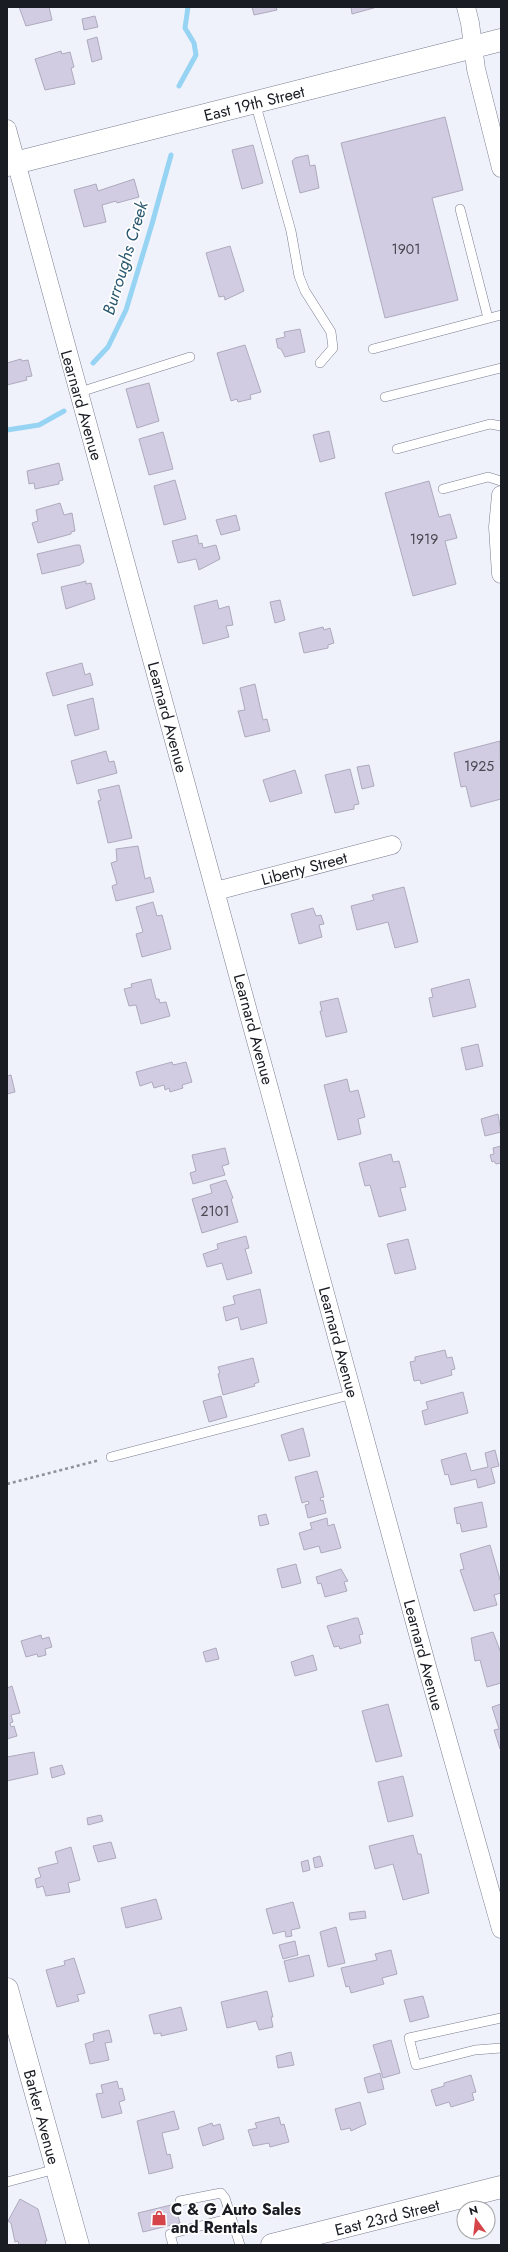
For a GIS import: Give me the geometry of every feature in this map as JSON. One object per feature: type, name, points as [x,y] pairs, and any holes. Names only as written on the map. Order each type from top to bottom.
[{"type":"main road","name":"East 19th Street","points":[[12,164],[501,40]]},
{"type":"main road","name":"Barker Avenue","points":[[7,1989],[78,2245]]},
{"type":"main road","name":"East 23rd Street","points":[[272,2245],[501,2187]]},
{"type":"street","points":[[466,7],[476,69],[501,168]]},
{"type":"street","name":"Learnard Avenue","points":[[7,129],[12,164],[80,392],[353,1394],[500,1919]]},
{"type":"street","points":[[500,566],[498,527],[501,495]]},
{"type":"street","name":"Liberty Street","points":[[216,892],[392,845]]},
{"type":"lane","points":[[255,102],[291,231],[299,276],[305,291],[331,332],[333,348],[320,363]]},
{"type":"lane","points":[[460,209],[488,318]]},
{"type":"lane","points":[[373,349],[501,315]]},
{"type":"lane","points":[[80,392],[190,358]]},
{"type":"lane","points":[[385,397],[501,368]]},
{"type":"lane","points":[[397,449],[490,424],[501,426]]},
{"type":"lane","points":[[443,489],[488,477],[501,481]]},
{"type":"lane","points":[[111,1457],[353,1394]]},
{"type":"lane","points":[[501,2018],[409,2038],[416,2065],[475,2050],[501,2048]]},
{"type":"lane","points":[[7,2182],[56,2169]]},
{"type":"lane","points":[[180,2201],[221,2193],[225,2198],[240,2245]]},
{"type":"lane","points":[[173,2245],[170,2234],[232,2218]]},
{"type":"path","points":[[7,1484],[111,1457]]},
{"type":"building","points":[[19,7],[49,7],[52,20],[26,26]]},
{"type":"building","points":[[252,7],[276,7],[277,10],[254,15]]},
{"type":"building","points":[[351,7],[377,7],[352,14]]},
{"type":"building","points":[[95,16],[98,27],[84,30],[82,19]]},
{"type":"building","points":[[97,37],[102,59],[92,62],[87,40]]},
{"type":"building","points":[[61,51],[62,54],[70,52],[74,67],[71,68],[75,84],[45,90],[35,59]]},
{"type":"building","points":[[445,117],[463,190],[432,198],[458,300],[385,318],[341,143]]},
{"type":"building","points":[[253,145],[263,183],[242,189],[232,150]]},
{"type":"building","points":[[308,155],[310,166],[315,165],[319,188],[300,193],[292,161],[295,158]]},
{"type":"building","points":[[134,179],[139,197],[117,203],[116,201],[102,205],[106,222],[84,227],[74,190],[96,184],[98,191]]},
{"type":"building","points":[[230,246],[244,291],[225,300],[224,296],[219,297],[206,253]]},
{"type":"building","points":[[300,329],[305,352],[285,357],[281,349],[278,348],[276,339],[285,337],[284,332]]},
{"type":"building","points":[[245,345],[261,392],[250,395],[251,399],[238,402],[237,399],[231,401],[217,353]]},
{"type":"building","points":[[21,359],[22,361],[28,360],[32,376],[26,377],[27,380],[7,385],[7,363]]},
{"type":"building","points":[[149,383],[159,421],[137,428],[126,389]]},
{"type":"building","points":[[329,431],[335,458],[320,462],[313,435]]},
{"type":"building","points":[[163,432],[173,469],[149,475],[139,439]]},
{"type":"building","points":[[59,463],[63,480],[59,481],[59,484],[35,489],[34,483],[29,484],[27,471]]},
{"type":"building","points":[[175,480],[186,519],[164,525],[154,486]]},
{"type":"building","points":[[429,481],[439,517],[450,514],[457,538],[445,541],[456,584],[413,596],[385,493]]},
{"type":"building","points":[[60,503],[64,515],[72,513],[75,531],[71,532],[71,534],[38,543],[32,523],[38,521],[36,510]]},
{"type":"building","points":[[236,515],[240,530],[221,535],[216,520]]},
{"type":"building","points":[[197,535],[199,544],[202,543],[203,548],[216,545],[220,559],[199,570],[196,559],[178,563],[172,541]]},
{"type":"building","points":[[80,545],[84,562],[80,565],[42,574],[37,554]]},
{"type":"building","points":[[86,581],[86,584],[91,583],[95,599],[66,609],[61,587]]},
{"type":"building","points":[[217,600],[219,609],[229,606],[233,625],[226,626],[229,637],[203,644],[194,606]]},
{"type":"building","points":[[280,600],[285,620],[275,623],[270,602]]},
{"type":"building","points":[[323,627],[324,630],[330,628],[334,643],[328,645],[328,648],[304,653],[299,633]]},
{"type":"building","points":[[82,663],[85,675],[90,673],[93,685],[53,696],[46,673]]},
{"type":"building","points":[[255,684],[263,720],[267,719],[270,731],[245,737],[238,711],[245,710],[240,688]]},
{"type":"building","points":[[93,698],[99,729],[75,736],[67,705]]},
{"type":"building","points":[[500,741],[501,799],[471,807],[466,786],[461,787],[454,753]]},
{"type":"building","points":[[106,751],[109,762],[114,761],[117,773],[77,784],[71,761]]},
{"type":"building","points":[[369,765],[374,786],[362,789],[357,767]]},
{"type":"building","points":[[350,769],[359,804],[354,805],[354,809],[335,813],[325,775]]},
{"type":"building","points":[[295,770],[302,793],[270,802],[263,780]]},
{"type":"building","points":[[119,785],[132,838],[108,843],[98,801],[101,800],[98,790]]},
{"type":"building","points":[[138,846],[145,879],[150,877],[154,892],[116,901],[112,886],[117,884],[111,863],[117,861],[116,849]]},
{"type":"building","points":[[404,887],[418,942],[395,948],[388,922],[357,930],[351,906],[374,900],[372,895]]},
{"type":"building","points":[[153,902],[157,916],[162,915],[171,949],[142,957],[136,934],[143,932],[136,907]]},
{"type":"building","points":[[313,908],[316,916],[321,915],[324,924],[319,925],[322,937],[299,944],[291,914]]},
{"type":"building","points":[[151,979],[156,999],[159,999],[160,1003],[166,1002],[170,1016],[141,1024],[136,1005],[129,1006],[124,989],[132,987],[131,984]]},
{"type":"building","points":[[469,979],[476,1007],[433,1017],[429,998],[433,997],[431,989]]},
{"type":"building","points":[[338,998],[347,1032],[326,1037],[320,1011],[322,1011],[320,1002]]},
{"type":"building","points":[[478,1044],[483,1066],[466,1070],[461,1048]]},
{"type":"building","points":[[172,1062],[173,1065],[186,1062],[192,1082],[182,1085],[183,1088],[170,1092],[169,1088],[165,1090],[164,1085],[154,1088],[152,1082],[140,1086],[136,1072]]},
{"type":"building","points":[[11,1075],[15,1092],[7,1094],[7,1076]]},
{"type":"building","points":[[347,1079],[350,1092],[358,1090],[365,1117],[358,1119],[361,1134],[338,1140],[324,1085]]},
{"type":"building","points":[[498,1114],[501,1132],[485,1136],[481,1119]]},
{"type":"building","points":[[501,1146],[501,1163],[496,1164],[494,1161],[492,1162],[490,1155],[494,1154],[493,1148]]},
{"type":"building","points":[[225,1148],[229,1164],[222,1166],[225,1175],[193,1184],[190,1173],[196,1171],[192,1155]]},
{"type":"building","points":[[391,1154],[393,1162],[399,1161],[406,1187],[400,1188],[406,1210],[379,1217],[370,1185],[365,1186],[359,1163]]},
{"type":"building","points":[[226,1180],[233,1198],[231,1199],[238,1222],[202,1233],[192,1199],[212,1193],[210,1185]]},
{"type":"building","points":[[246,1236],[249,1248],[245,1249],[252,1273],[227,1280],[222,1263],[207,1267],[203,1254],[218,1249],[217,1244]]},
{"type":"building","points":[[408,1239],[416,1269],[395,1274],[387,1244]]},
{"type":"building","points":[[260,1289],[267,1323],[241,1330],[238,1317],[226,1321],[223,1307],[235,1304],[233,1296]]},
{"type":"building","points":[[445,1350],[447,1358],[452,1357],[455,1369],[451,1370],[452,1375],[421,1384],[420,1380],[414,1381],[410,1362],[415,1361],[415,1357]]},
{"type":"building","points":[[253,1358],[259,1382],[254,1384],[255,1386],[223,1395],[218,1374],[220,1373],[218,1367]]},
{"type":"building","points":[[463,1392],[468,1413],[425,1425],[422,1411],[428,1409],[426,1402]]},
{"type":"building","points":[[221,1396],[227,1417],[209,1422],[203,1401]]},
{"type":"building","points":[[303,1428],[310,1456],[289,1461],[281,1435]]},
{"type":"building","points":[[495,1450],[499,1466],[491,1468],[495,1483],[478,1488],[476,1479],[451,1485],[448,1474],[445,1475],[441,1460],[466,1453],[471,1471],[488,1467],[485,1453]]},
{"type":"building","points":[[317,1471],[324,1497],[320,1498],[321,1501],[323,1500],[326,1513],[308,1518],[305,1505],[309,1504],[308,1501],[302,1503],[295,1477]]},
{"type":"building","points":[[482,1502],[487,1527],[462,1532],[460,1523],[457,1524],[454,1508]]},
{"type":"building","points":[[266,1514],[269,1524],[260,1526],[258,1516]]},
{"type":"building","points":[[327,1518],[328,1526],[334,1524],[341,1548],[321,1553],[319,1546],[304,1550],[299,1533],[312,1529],[310,1523]]},
{"type":"building","points":[[490,1545],[501,1583],[501,1593],[494,1595],[497,1605],[474,1611],[460,1570],[464,1569],[460,1554]]},
{"type":"building","points":[[296,1564],[301,1583],[282,1588],[277,1569]]},
{"type":"building","points":[[341,1569],[348,1581],[344,1582],[347,1591],[325,1597],[321,1583],[318,1584],[316,1577]]},
{"type":"building","points":[[358,1618],[363,1634],[359,1635],[361,1643],[340,1649],[339,1646],[334,1647],[327,1626]]},
{"type":"building","points":[[493,1632],[501,1653],[501,1683],[487,1687],[480,1660],[475,1661],[471,1638]]},
{"type":"building","points":[[41,1635],[42,1639],[49,1637],[52,1647],[45,1649],[46,1655],[38,1657],[37,1654],[26,1657],[21,1641]]},
{"type":"building","points":[[216,1648],[219,1659],[206,1662],[203,1652]]},
{"type":"building","points":[[313,1655],[317,1670],[295,1676],[291,1662]]},
{"type":"building","points":[[12,1686],[20,1713],[11,1715],[13,1722],[10,1723],[11,1727],[14,1726],[17,1736],[7,1739],[7,1688]]},
{"type":"building","points":[[388,1704],[402,1756],[376,1762],[362,1711]]},
{"type":"building","points":[[501,1704],[500,1749],[494,1730],[499,1729],[492,1707]]},
{"type":"building","points":[[34,1752],[38,1774],[7,1781],[7,1757]]},
{"type":"building","points":[[62,1765],[65,1774],[52,1778],[50,1768]]},
{"type":"building","points":[[403,1776],[413,1816],[388,1822],[378,1782]]},
{"type":"building","points":[[101,1815],[103,1821],[88,1825],[87,1818]]},
{"type":"building","points":[[413,1835],[418,1854],[421,1854],[429,1893],[403,1900],[393,1864],[375,1869],[369,1846]]},
{"type":"building","points":[[111,1842],[116,1858],[98,1862],[93,1846]]},
{"type":"building","points":[[71,1847],[80,1880],[68,1883],[70,1892],[46,1896],[43,1886],[37,1888],[35,1879],[41,1877],[38,1868],[58,1863],[55,1852]]},
{"type":"building","points":[[320,1856],[323,1866],[315,1868],[313,1858]]},
{"type":"building","points":[[308,1860],[310,1870],[303,1872],[301,1862]]},
{"type":"building","points":[[156,1899],[162,1919],[126,1928],[121,1908]]},
{"type":"building","points":[[293,1902],[300,1928],[291,1930],[292,1936],[286,1937],[285,1931],[273,1934],[266,1909]]},
{"type":"building","points":[[365,1911],[366,1918],[350,1920],[349,1913]]},
{"type":"building","points":[[336,1927],[345,1963],[328,1967],[320,1932]]},
{"type":"building","points":[[295,1941],[298,1955],[283,1959],[279,1945]]},
{"type":"building","points":[[391,1950],[397,1974],[382,1978],[384,1984],[351,1993],[349,1986],[346,1987],[341,1968],[377,1960],[375,1954]]},
{"type":"building","points":[[309,1955],[314,1976],[289,1982],[284,1961]]},
{"type":"building","points":[[74,1958],[85,1993],[77,1995],[79,2001],[57,2007],[46,1970],[65,1965],[64,1961]]},
{"type":"building","points":[[267,1991],[273,2017],[271,2017],[273,2027],[259,2030],[256,2021],[227,2028],[221,2002]]},
{"type":"building","points":[[423,1996],[429,2017],[410,2022],[404,2000]]},
{"type":"building","points":[[181,2007],[187,2030],[161,2036],[161,2033],[154,2034],[149,2015]]},
{"type":"building","points":[[109,2030],[112,2042],[105,2043],[109,2060],[90,2064],[85,2044],[94,2041],[93,2034]]},
{"type":"building","points":[[391,2040],[400,2073],[383,2078],[373,2045]]},
{"type":"building","points":[[291,2052],[294,2065],[278,2068],[276,2056]]},
{"type":"building","points":[[380,2073],[384,2089],[368,2093],[364,2078]]},
{"type":"building","points":[[471,2075],[476,2092],[472,2093],[474,2100],[451,2107],[449,2102],[436,2106],[431,2090],[444,2086],[444,2083]]},
{"type":"building","points":[[117,2081],[119,2089],[122,2088],[125,2100],[119,2102],[122,2113],[102,2118],[96,2094],[103,2093],[101,2085]]},
{"type":"building","points":[[360,2102],[366,2124],[351,2131],[350,2128],[341,2130],[335,2109]]},
{"type":"building","points":[[174,2111],[179,2129],[162,2133],[167,2155],[170,2154],[173,2168],[149,2174],[137,2121]]},
{"type":"building","points":[[279,2117],[281,2125],[284,2124],[289,2142],[270,2147],[269,2143],[253,2146],[248,2130],[257,2128],[255,2123]]},
{"type":"building","points":[[212,2123],[213,2126],[220,2124],[224,2139],[203,2146],[198,2128]]},
{"type":"building","points":[[20,2199],[38,2209],[47,2241],[45,2241],[46,2245],[19,2245],[18,2241],[15,2242],[11,2223],[8,2221]]},
{"type":"building","name":"C & G Auto Sales and Rentals","points":[[175,2204],[180,2223],[143,2232],[138,2213]]},
{"type":"waterway","name":"Burroughs Creek","points":[[179,86],[196,55],[194,43],[185,28],[188,7]]},
{"type":"waterway","name":"Burroughs Creek","points":[[93,363],[108,347],[126,310],[171,155]]},
{"type":"waterway","name":"Burroughs Creek","points":[[7,430],[39,425],[64,411]]},
{"type":"place","name":"C & G Auto Sales and Rentals","points":[[159,2218]]}]
